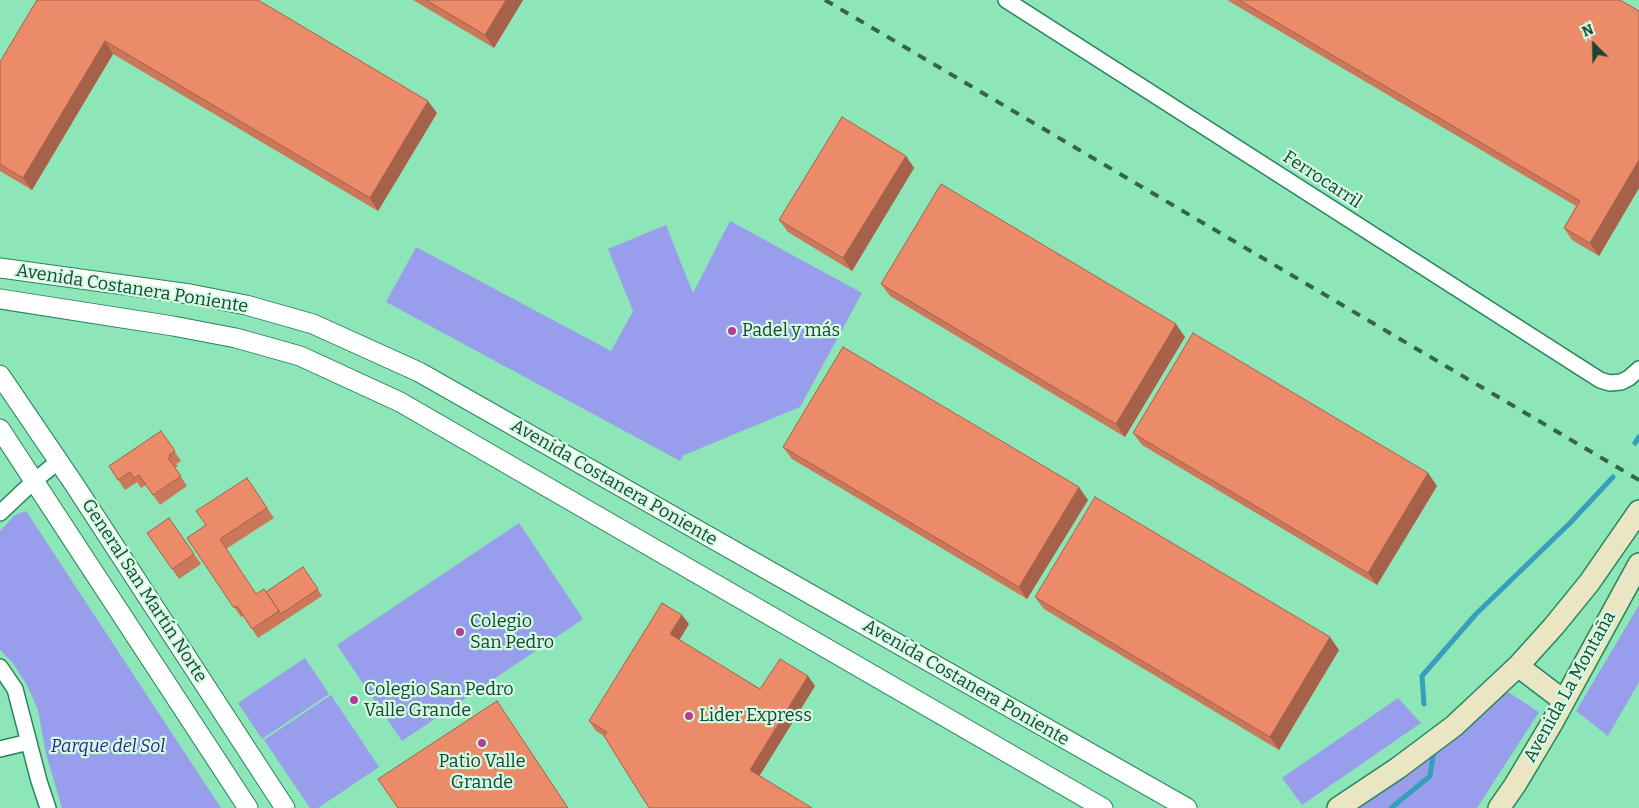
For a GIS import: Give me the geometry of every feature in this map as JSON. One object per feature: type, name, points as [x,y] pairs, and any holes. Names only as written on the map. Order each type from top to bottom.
[{"type":"main road","name":"Avenida La Montaña","points":[[1338,808],[1398,768],[1454,726],[1518,666],[1589,583],[1639,511]]},
{"type":"main road","name":"Avenida La Montaña","points":[[1499,808],[1539,745],[1639,564]]},
{"type":"main road","points":[[1518,666],[1564,701]]},
{"type":"street","name":"Ferrocarril","points":[[1006,0],[1600,380],[1610,383],[1621,382],[1639,369]]},
{"type":"street","name":"Avenida Costanera Poniente","points":[[0,268],[186,293],[246,305],[313,324],[419,372],[1187,808]]},
{"type":"street","points":[[29,304],[17,293],[15,286],[18,279],[32,272]]},
{"type":"street","name":"Avenida Costanera Poniente","points":[[0,299],[173,326],[236,338],[300,356],[400,402],[1103,808]]},
{"type":"street","name":"General San Martín Norte","points":[[0,375],[285,808]]},
{"type":"street","name":"General San Martín Norte","points":[[0,429],[248,808]]},
{"type":"street","points":[[0,513],[34,481],[59,462]]},
{"type":"street","points":[[0,667],[16,689],[38,781],[48,808]]},
{"type":"street","points":[[0,749],[30,742]]},
{"type":"green space","name":"Padel y más","points":[[730,221],[862,293],[800,407],[684,455],[680,461],[386,302],[416,247],[611,351],[633,311],[608,249],[666,225],[693,293]]},
{"type":"green space","name":"Parque del Sol","points":[[26,511],[221,808],[62,808],[46,754],[38,710],[27,685],[12,662],[0,650],[0,531],[15,515]]},
{"type":"green space","name":"Colegio San Pedro","points":[[519,523],[583,619],[402,741],[337,645]]},
{"type":"green space","points":[[1639,605],[1639,682],[1608,736],[1576,711]]},
{"type":"green space","points":[[305,658],[329,694],[262,739],[238,703]]},
{"type":"green space","points":[[1502,688],[1539,712],[1477,808],[1344,808]]},
{"type":"green space","points":[[331,695],[379,767],[318,808],[310,808],[264,740]]},
{"type":"green space","points":[[1398,698],[1421,723],[1302,805],[1282,778]]},
{"type":"building","points":[[37,0],[258,0],[428,101],[370,198],[105,41],[23,178],[0,164],[0,62]]},
{"type":"building","points":[[426,0],[506,0],[485,35]]},
{"type":"building","points":[[1239,0],[1620,0],[1639,11],[1639,160],[1590,243],[1564,228],[1580,201]]},
{"type":"building","points":[[842,117],[906,156],[843,258],[779,220]]},
{"type":"building","points":[[941,184],[1176,324],[1116,424],[881,284]]},
{"type":"building","points":[[1193,333],[1428,473],[1368,573],[1133,433]]},
{"type":"building","points":[[843,347],[1079,487],[1019,587],[783,447]]},
{"type":"building","points":[[161,431],[175,451],[168,458],[181,476],[153,495],[139,475],[134,478],[130,472],[118,480],[109,466]]},
{"type":"building","points":[[247,478],[267,508],[220,539],[256,594],[264,589],[279,611],[252,629],[237,606],[234,608],[187,538],[206,525],[196,511]]},
{"type":"building","points":[[1095,497],[1330,637],[1270,737],[1035,597]]},
{"type":"building","points":[[169,518],[194,554],[172,569],[147,533]]},
{"type":"building","points":[[303,567],[318,589],[281,614],[266,592]]},
{"type":"building","points":[[662,603],[682,615],[670,634],[760,689],[780,659],[808,676],[750,770],[812,808],[649,808],[604,736],[607,732],[589,721]]},
{"type":"building","name":"Patio Valle Grande","points":[[497,701],[568,808],[398,808],[378,779]]},
{"type":"waterway","points":[[1635,443],[1639,437]]},
{"type":"waterway","points":[[1424,704],[1422,676],[1476,614],[1570,523],[1613,477]]},
{"type":"waterway","points":[[1391,808],[1430,776],[1434,750]]},
{"type":"railway","points":[[825,0],[1639,480]]},
{"type":"place","name":"Padel y más","points":[[732,331]]},
{"type":"place","name":"Colegio San Pedro","points":[[460,632]]},
{"type":"place","name":"Colegio San Pedro Valle Grande","points":[[354,700]]},
{"type":"place","name":"Lider Express","points":[[689,716]]},
{"type":"place","name":"Patio Valle Grande","points":[[482,743]]}]
